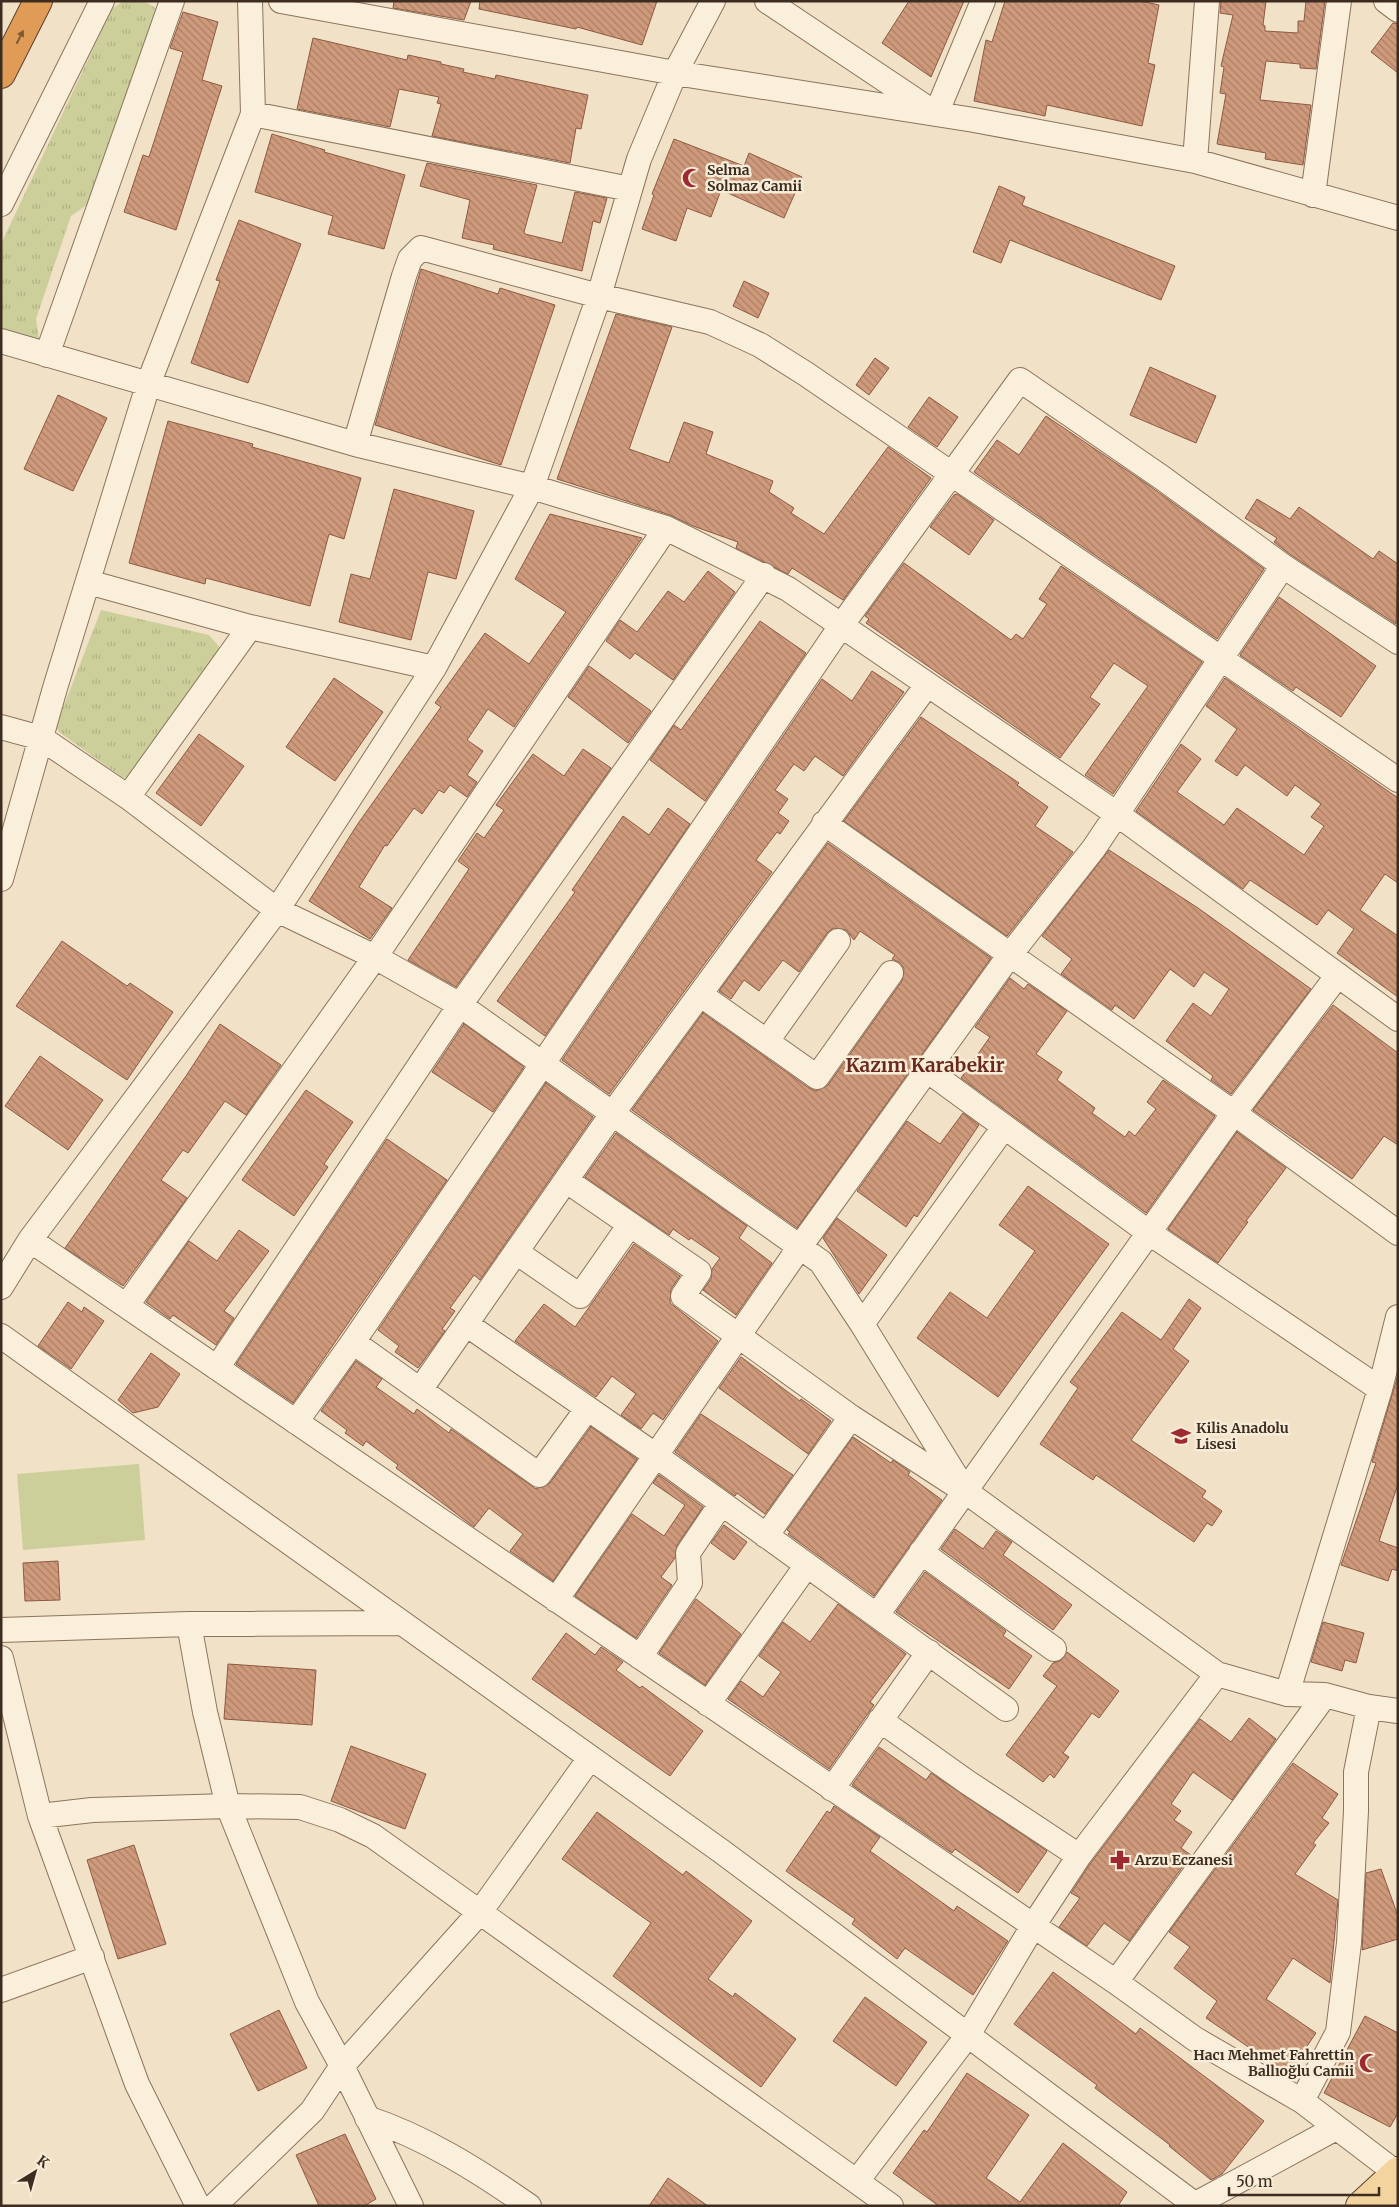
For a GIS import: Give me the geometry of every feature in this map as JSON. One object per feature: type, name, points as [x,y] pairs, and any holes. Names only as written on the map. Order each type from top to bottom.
[{"type":"highway","points":[[1,74],[38,1]]},
{"type":"main road","points":[[1360,2206],[1397,2172]]},
{"type":"main road","points":[[1395,2206],[1398,2203]]},
{"type":"street","points":[[1,204],[102,1]]},
{"type":"street","points":[[47,355],[172,1]]},
{"type":"street","points":[[1,879],[41,738],[149,382],[253,114],[250,1]]},
{"type":"street","points":[[281,1],[675,73],[936,114],[1195,161],[1398,218]]},
{"type":"street","points":[[1,1287],[30,1240],[277,910],[434,668],[532,487],[598,296],[639,159],[675,73],[713,1]]},
{"type":"street","points":[[766,1],[936,114]]},
{"type":"street","points":[[936,114],[983,1]]},
{"type":"street","points":[[1195,161],[1207,1]]},
{"type":"street","points":[[1312,195],[1339,1]]},
{"type":"street","points":[[1386,1],[1398,10]]},
{"type":"street","points":[[253,114],[630,189]]},
{"type":"street","points":[[355,444],[404,276],[410,259],[421,248],[598,296],[710,322],[760,345],[953,473],[1398,780]]},
{"type":"street","points":[[1,340],[355,444],[532,487],[666,528],[764,575],[788,589],[1117,814],[1398,1019]]},
{"type":"street","points":[[296,1422],[353,1342],[841,626],[1020,380],[1161,477],[1283,566],[1398,642]]},
{"type":"street","points":[[126,1305],[375,958],[666,528]]},
{"type":"street","points":[[556,1600],[654,1455],[799,1248],[1009,956],[1094,848],[1283,566]]},
{"type":"street","points":[[216,1368],[460,1005],[764,575]]},
{"type":"street","points":[[88,582],[250,627],[434,668]]},
{"type":"street","points":[[128,797],[250,627]]},
{"type":"street","points":[[420,1390],[612,1114],[927,685]]},
{"type":"street","points":[[1,727],[41,738],[128,797],[277,910],[375,958],[460,1005],[821,1262],[862,1324],[965,1491]]},
{"type":"street","points":[[824,823],[1009,956],[1234,1113],[1398,1233]]},
{"type":"street","points":[[767,1041],[838,941]]},
{"type":"street","points":[[701,995],[817,1077],[891,973]]},
{"type":"street","points":[[877,1615],[1148,1232],[1234,1113],[1338,975]]},
{"type":"street","points":[[927,1070],[1148,1232],[1380,1389]]},
{"type":"street","points":[[862,1324],[1004,1127]]},
{"type":"street","points":[[567,1181],[698,1272],[683,1296],[851,1417],[965,1491],[1217,1674],[1287,1694],[1325,1695],[1369,1707],[1398,1711]]},
{"type":"street","points":[[516,1252],[580,1296],[630,1226]]},
{"type":"street","points":[[30,1240],[1116,1982],[1195,2038],[1302,2101],[1397,2172]]},
{"type":"street","points":[[1287,1694],[1380,1389],[1398,1317]]},
{"type":"street","points":[[466,1324],[654,1455],[1006,1709]]},
{"type":"street","points":[[1,1336],[721,1851],[1195,2205],[1336,2128]]},
{"type":"street","points":[[353,1342],[539,1475],[587,1408]]},
{"type":"street","points":[[766,1536],[851,1417]]},
{"type":"street","points":[[640,1657],[690,1583],[688,1553],[721,1504]]},
{"type":"street","points":[[921,1552],[1054,1649]]},
{"type":"street","points":[[708,1704],[807,1565]]},
{"type":"street","points":[[1,1630],[189,1624],[400,1622]]},
{"type":"street","points":[[189,1624],[205,1712],[228,1806],[307,2002],[342,2066],[411,2206]]},
{"type":"street","points":[[832,1788],[928,1652]]},
{"type":"street","points":[[1,1658],[40,1816],[137,2084],[198,2206]]},
{"type":"street","points":[[857,2181],[968,2035],[1033,1926],[1079,1856],[1217,1674]]},
{"type":"street","points":[[1116,1982],[1325,1695]]},
{"type":"street","points":[[1302,2101],[1338,2032],[1349,1942],[1356,1812],[1356,1772],[1369,1707]]},
{"type":"street","points":[[880,1720],[967,1782],[1079,1856]]},
{"type":"street","points":[[214,2206],[312,2111],[342,2066],[480,1912],[590,1758]]},
{"type":"street","points":[[40,1816],[92,1810],[228,1806],[300,1807],[340,1820],[374,1836],[891,2206]]},
{"type":"street","points":[[1,1990],[92,1957]]},
{"type":"street","points":[[367,2118],[397,2128],[485,2175],[529,2206]]},
{"type":"green space","points":[[123,1],[144,1],[157,9],[91,202],[71,216],[36,319],[39,339],[1,330],[1,244],[112,9]]},
{"type":"green space","points":[[101,610],[209,635],[221,649],[128,778],[122,777],[59,732],[56,726]]},
{"type":"green space","points":[[139,1464],[145,1540],[23,1550],[17,1474]]},
{"type":"building","points":[[394,1],[471,1],[464,20],[393,8]]},
{"type":"building","points":[[480,1],[657,1],[642,45],[577,27],[576,29],[479,9]]},
{"type":"building","points":[[909,1],[964,1],[931,77],[882,43]]},
{"type":"building","points":[[1005,1],[1141,1],[1159,5],[1148,63],[1155,65],[1142,126],[1047,105],[1045,116],[974,101],[986,40],[992,42]]},
{"type":"building","points":[[1221,1],[1266,1],[1263,25],[1265,26],[1265,31],[1298,33],[1298,21],[1304,21],[1306,1],[1325,1],[1316,69],[1300,68],[1300,64],[1266,61],[1260,100],[1311,105],[1303,165],[1265,159],[1266,153],[1217,144],[1226,94],[1220,93],[1224,67],[1221,66],[1233,15],[1220,13]]},
{"type":"building","points":[[183,12],[218,22],[202,80],[222,86],[176,230],[124,212],[143,155],[149,157],[183,52],[170,48]]},
{"type":"building","points":[[1393,23],[1398,24],[1398,73],[1371,52]]},
{"type":"building","points":[[313,38],[407,60],[408,55],[441,62],[441,64],[464,69],[463,72],[495,79],[496,75],[588,95],[581,129],[576,128],[570,163],[432,136],[441,104],[437,103],[439,97],[399,89],[390,127],[297,109]]},
{"type":"building","points":[[272,134],[325,150],[324,152],[405,175],[384,249],[328,234],[333,216],[255,192]]},
{"type":"building","points":[[674,139],[744,166],[749,153],[802,177],[784,218],[721,190],[711,217],[687,208],[676,241],[642,229],[654,195],[652,194]]},
{"type":"building","points":[[427,163],[537,185],[524,232],[525,234],[562,243],[575,192],[607,198],[600,223],[593,221],[582,271],[493,249],[494,245],[462,238],[470,200],[420,186]]},
{"type":"building","points":[[999,186],[1025,197],[1022,205],[1175,266],[1161,300],[1010,240],[1001,263],[973,252]]},
{"type":"building","points":[[239,220],[301,244],[248,383],[191,363],[220,281],[216,280]]},
{"type":"building","points":[[421,269],[498,294],[500,288],[555,305],[501,465],[375,425]]},
{"type":"building","points":[[744,281],[769,293],[758,318],[733,306]]},
{"type":"building","points":[[616,314],[672,327],[629,449],[669,463],[684,422],[713,432],[706,454],[773,481],[769,492],[794,508],[791,513],[824,534],[888,447],[931,478],[843,600],[792,568],[788,574],[736,548],[738,542],[693,526],[670,515],[557,479]]},
{"type":"building","points":[[875,358],[889,368],[869,395],[856,385]]},
{"type":"building","points":[[1150,367],[1216,396],[1196,443],[1130,415]]},
{"type":"building","points":[[58,395],[107,418],[73,491],[24,469]]},
{"type":"building","points":[[929,397],[958,417],[937,447],[908,427]]},
{"type":"building","points":[[1046,416],[1147,484],[1264,569],[1217,639],[974,472],[997,440],[1019,455]]},
{"type":"building","points":[[168,421],[253,444],[252,447],[361,478],[344,539],[329,534],[310,606],[206,578],[205,584],[129,563]]},
{"type":"building","points":[[394,489],[474,511],[456,579],[428,572],[411,640],[339,622],[351,574],[370,579]]},
{"type":"building","points":[[957,494],[994,520],[969,555],[930,527],[954,495]]},
{"type":"building","points":[[1257,499],[1290,519],[1299,507],[1373,559],[1379,551],[1398,564],[1396,624],[1291,555],[1274,542],[1277,538],[1245,518]]},
{"type":"building","points":[[550,514],[642,538],[514,727],[488,709],[467,740],[483,751],[467,775],[477,782],[467,797],[450,785],[444,793],[439,790],[422,814],[414,808],[387,846],[385,845],[359,887],[392,908],[370,939],[309,901],[357,825],[441,707],[435,703],[485,633],[529,664],[566,612],[515,579]]},
{"type":"building","points":[[904,563],[1011,640],[1016,634],[1023,639],[1047,604],[1039,599],[1061,566],[1202,662],[1113,794],[1085,775],[1148,686],[1114,663],[1090,697],[1100,704],[1060,758],[866,623],[869,619],[865,616]]},
{"type":"building","points":[[708,571],[735,592],[673,680],[635,653],[630,659],[606,641],[620,620],[637,632],[668,591],[684,602]]},
{"type":"building","points":[[1279,597],[1376,666],[1341,717],[1296,687],[1293,691],[1240,655]]},
{"type":"building","points":[[760,621],[806,653],[705,801],[650,760],[674,725],[681,730]]},
{"type":"building","points":[[589,666],[651,711],[628,743],[568,697]]},
{"type":"building","points":[[872,671],[904,692],[843,776],[815,756],[804,771],[794,764],[775,790],[788,799],[778,813],[789,821],[780,834],[777,832],[756,860],[772,872],[609,1094],[562,1060],[822,679],[852,701]]},
{"type":"building","points":[[334,678],[383,712],[335,781],[286,747]]},
{"type":"building","points":[[1225,678],[1398,798],[1398,883],[1385,874],[1360,910],[1398,936],[1398,997],[1337,953],[1354,929],[1328,910],[1317,925],[1250,880],[1243,889],[1136,811],[1181,744],[1201,759],[1177,792],[1224,825],[1237,808],[1304,855],[1324,826],[1311,817],[1321,804],[1295,785],[1287,796],[1245,765],[1237,776],[1215,761],[1237,729],[1206,706]]},
{"type":"building","points":[[921,717],[1019,783],[1017,785],[1048,807],[1035,826],[1073,852],[1007,936],[844,821]]},
{"type":"building","points":[[199,734],[244,766],[201,826],[156,793]]},
{"type":"building","points":[[583,749],[611,768],[456,987],[408,960],[469,869],[458,861],[477,833],[484,838],[504,810],[496,805],[533,754],[564,776]]},
{"type":"building","points":[[668,808],[690,824],[545,1036],[497,1001],[575,892],[572,890],[623,816],[649,835]]},
{"type":"building","points":[[828,843],[991,958],[797,1228],[632,1110],[703,1013],[809,1088],[816,1091],[828,1085],[902,981],[904,968],[899,962],[892,959],[895,955],[860,931],[854,940],[846,930],[833,928],[827,933],[799,972],[783,960],[759,991],[744,980],[731,999],[719,991]]},
{"type":"building","points":[[1109,850],[1198,908],[1311,989],[1231,1094],[1211,1080],[1213,1076],[1166,1041],[1193,1003],[1211,1016],[1229,989],[1204,972],[1194,987],[1170,969],[1134,1019],[1115,1005],[1112,1010],[1061,974],[1072,959],[1042,936]]},
{"type":"building","points":[[62,941],[127,986],[130,983],[173,1012],[127,1080],[16,1006]]},
{"type":"building","points":[[1010,978],[1024,989],[1028,984],[1067,1011],[1036,1054],[1062,1072],[1057,1080],[1095,1108],[1092,1113],[1125,1137],[1129,1131],[1135,1136],[1156,1109],[1147,1102],[1163,1080],[1215,1116],[1146,1213],[961,1078],[990,1037],[975,1027]]},
{"type":"building","points":[[1333,1005],[1398,1053],[1398,1145],[1384,1136],[1352,1179],[1253,1110]]},
{"type":"building","points":[[220,1024],[281,1065],[246,1115],[225,1101],[188,1153],[183,1150],[161,1180],[187,1198],[123,1286],[65,1248],[186,1076]]},
{"type":"building","points":[[464,1024],[524,1067],[493,1112],[432,1072]]},
{"type":"building","points":[[40,1056],[103,1100],[68,1150],[5,1106]]},
{"type":"building","points":[[546,1083],[593,1117],[480,1280],[474,1275],[450,1308],[455,1311],[442,1329],[445,1331],[418,1368],[395,1352],[399,1346],[378,1330]]},
{"type":"building","points":[[306,1090],[353,1122],[324,1164],[328,1167],[294,1216],[242,1180]]},
{"type":"building","points":[[963,1113],[979,1125],[917,1217],[914,1215],[906,1227],[857,1191],[907,1121],[940,1144]]},
{"type":"building","points":[[1237,1132],[1286,1168],[1246,1221],[1248,1222],[1218,1263],[1168,1229]]},
{"type":"building","points":[[616,1133],[747,1226],[739,1238],[772,1263],[736,1315],[703,1290],[711,1279],[712,1269],[720,1258],[691,1238],[689,1240],[673,1229],[669,1235],[585,1177]]},
{"type":"building","points":[[387,1139],[447,1180],[293,1403],[236,1364]]},
{"type":"building","points":[[1028,1186],[1109,1244],[998,1397],[917,1338],[950,1292],[987,1318],[1035,1251],[999,1225]]},
{"type":"building","points":[[837,1218],[887,1255],[859,1294],[823,1238]]},
{"type":"building","points":[[239,1230],[269,1251],[224,1311],[234,1318],[216,1345],[173,1315],[170,1319],[146,1302],[189,1241],[217,1261]]},
{"type":"building","points":[[634,1244],[680,1276],[671,1289],[670,1303],[718,1341],[663,1420],[653,1413],[641,1429],[621,1415],[636,1394],[612,1376],[596,1397],[515,1341],[544,1304],[575,1327]]},
{"type":"building","points":[[1189,1299],[1201,1308],[1173,1349],[1189,1361],[1131,1440],[1206,1491],[1202,1497],[1222,1511],[1212,1526],[1207,1523],[1194,1542],[1096,1475],[1093,1480],[1040,1444],[1078,1388],[1070,1382],[1122,1312],[1161,1340]]},
{"type":"building","points":[[68,1302],[82,1312],[84,1307],[104,1321],[71,1369],[38,1346]]},
{"type":"building","points":[[151,1353],[180,1374],[158,1407],[133,1413],[118,1400]]},
{"type":"building","points":[[741,1357],[800,1401],[801,1399],[831,1421],[808,1454],[719,1388]]},
{"type":"building","points":[[356,1361],[382,1379],[376,1387],[414,1414],[417,1409],[449,1433],[451,1429],[536,1489],[550,1483],[591,1427],[637,1459],[553,1581],[510,1551],[523,1534],[489,1508],[474,1527],[396,1468],[398,1465],[366,1441],[363,1446],[345,1433],[347,1430],[321,1411]]},
{"type":"building","points":[[1398,1375],[1398,1484],[1379,1541],[1398,1548],[1398,1571],[1392,1569],[1388,1581],[1341,1565],[1376,1463],[1372,1462]]},
{"type":"building","points":[[701,1414],[793,1475],[765,1514],[737,1493],[735,1496],[675,1452]]},
{"type":"building","points":[[853,1437],[891,1463],[893,1460],[910,1472],[908,1475],[942,1500],[874,1596],[788,1534],[790,1532],[787,1530]]},
{"type":"building","points":[[659,1475],[703,1507],[677,1545],[675,1558],[661,1577],[672,1585],[636,1638],[575,1596],[632,1514],[664,1536],[685,1505],[653,1483]]},
{"type":"building","points":[[724,1525],[747,1542],[734,1560],[711,1543]]},
{"type":"building","points":[[955,1529],[983,1549],[996,1531],[1012,1542],[1003,1555],[1072,1605],[1053,1630],[941,1549]]},
{"type":"building","points":[[58,1561],[60,1600],[25,1601],[23,1563]]},
{"type":"building","points":[[925,1572],[1006,1631],[1003,1636],[1032,1656],[1009,1689],[896,1612]]},
{"type":"building","points":[[696,1599],[741,1634],[705,1685],[659,1653]]},
{"type":"building","points":[[838,1604],[906,1654],[870,1702],[874,1705],[829,1769],[728,1699],[741,1681],[763,1697],[781,1672],[759,1656],[783,1622],[810,1642]]},
{"type":"building","points":[[1323,1622],[1364,1633],[1356,1663],[1345,1660],[1342,1671],[1311,1662]]},
{"type":"building","points":[[566,1633],[595,1655],[601,1647],[623,1662],[616,1670],[640,1688],[642,1686],[703,1731],[670,1776],[532,1679]]},
{"type":"building","points":[[1067,1652],[1119,1691],[1099,1718],[1092,1713],[1063,1753],[1069,1757],[1054,1778],[1050,1774],[1043,1782],[1006,1755],[1057,1686],[1043,1676],[1053,1663],[1060,1661]]},
{"type":"building","points":[[228,1664],[316,1670],[312,1725],[224,1719]]},
{"type":"building","points":[[1249,1718],[1276,1739],[1232,1800],[1193,1772],[1171,1804],[1181,1811],[1174,1820],[1192,1832],[1181,1848],[1191,1855],[1129,1941],[1104,1923],[1087,1946],[1059,1927],[1080,1898],[1071,1893],[1090,1864],[1200,1719],[1231,1742]]},
{"type":"building","points":[[351,1746],[426,1774],[405,1829],[331,1801]]},
{"type":"building","points":[[879,1747],[926,1780],[931,1773],[1047,1851],[1018,1893],[955,1849],[952,1853],[852,1785]]},
{"type":"building","points":[[1293,1763],[1338,1794],[1322,1818],[1329,1823],[1313,1843],[1316,1845],[1295,1874],[1338,1900],[1330,1983],[1293,1958],[1266,1999],[1316,2033],[1288,2074],[1206,2018],[1217,2001],[1174,1968],[1190,1947],[1169,1932]]},
{"type":"building","points":[[834,1806],[880,1837],[870,1851],[954,1911],[957,1906],[1008,1941],[973,1995],[905,1948],[897,1959],[852,1924],[855,1919],[786,1871],[827,1811],[830,1813]]},
{"type":"building","points":[[597,1812],[683,1875],[686,1871],[752,1921],[708,1979],[733,1997],[735,1993],[796,2039],[761,2087],[613,1976],[651,1923],[562,1859]]},
{"type":"building","points":[[134,1845],[166,1944],[118,1959],[87,1860]]},
{"type":"building","points":[[1381,1869],[1398,1916],[1398,1939],[1362,1950],[1366,1873]]},
{"type":"building","points":[[1053,1972],[1136,2034],[1140,2028],[1264,2121],[1222,2174],[1211,2180],[1170,2145],[1095,2088],[1097,2085],[1014,2024]]},
{"type":"building","points":[[865,1997],[927,2042],[896,2086],[833,2041]]},
{"type":"building","points":[[279,2010],[307,2068],[258,2091],[230,2034]]},
{"type":"building","name":"Hacı Mehmet Fahrettin Ballıoğlu Camii","points":[[1365,2016],[1398,2033],[1398,2113],[1390,2127],[1324,2093]]},
{"type":"building","points":[[967,2073],[1029,2115],[986,2178],[1020,2202],[1063,2143],[1127,2192],[1118,2206],[939,2206],[893,2173],[924,2130],[927,2132]]},
{"type":"building","points":[[345,2134],[376,2199],[364,2206],[319,2206],[296,2155]]},
{"type":"building","points":[[668,2178],[708,2206],[649,2206]]},
{"type":"place","name":"Selma Solmaz Camii","points":[[692,178]]},
{"type":"place","name":"Kilis Anadolu Lisesi","points":[[1181,1436]]},
{"type":"place","name":"Arzu Eczanesi","points":[[1120,1860]]},
{"type":"place","name":"Hacı Mehmet Fahrettin Ballıoğlu Camii","points":[[1369,2063]]},
{"type":"district","name":"Kazım Karabekir","points":[[925,1065]]}]
